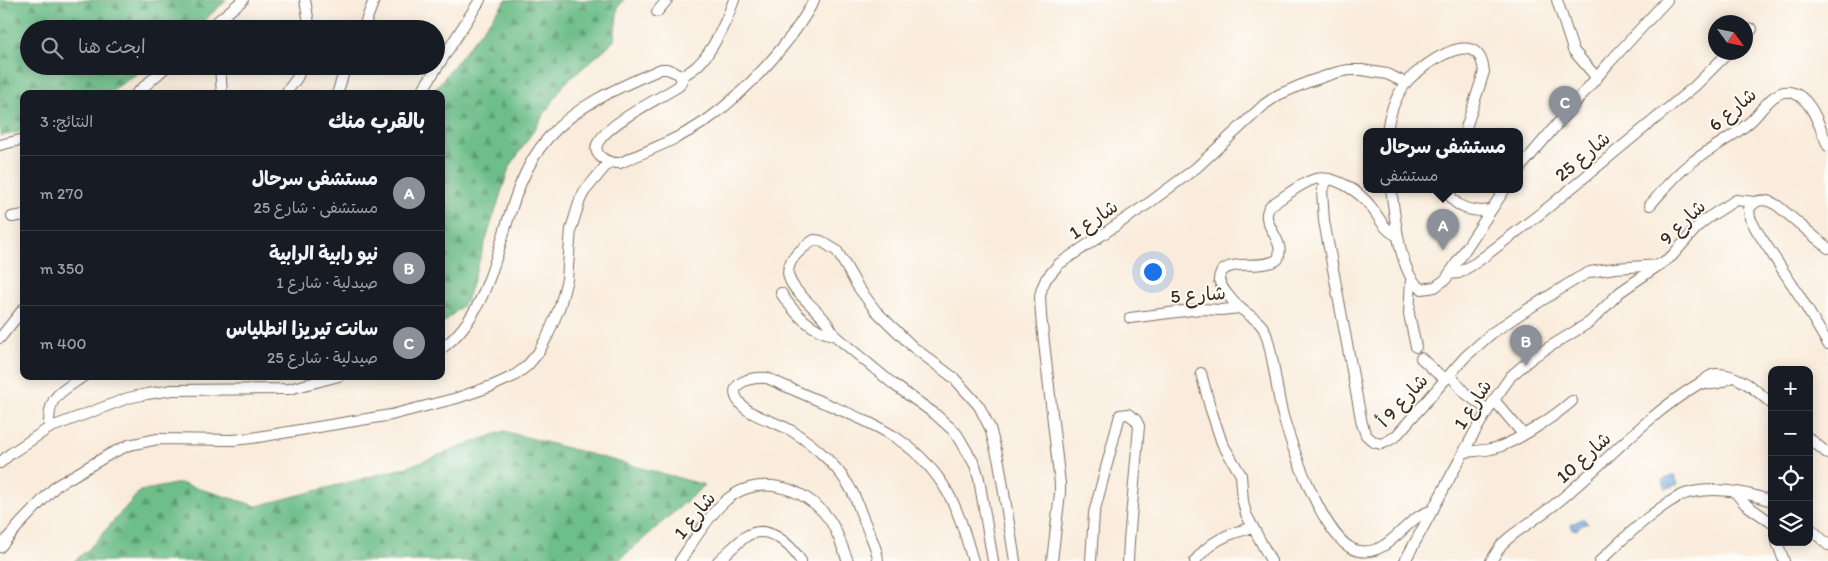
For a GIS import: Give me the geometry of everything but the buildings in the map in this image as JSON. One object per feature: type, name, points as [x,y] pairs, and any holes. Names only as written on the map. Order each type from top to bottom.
[{"type":"street","points":[[221,20],[243,0]]},
{"type":"street","points":[[305,0],[308,20]]},
{"type":"street","points":[[366,20],[374,0]]},
{"type":"street","points":[[445,55],[480,0]]},
{"type":"street","points":[[657,12],[667,0]]},
{"type":"street","points":[[734,0],[706,55],[695,68],[682,77],[679,86],[624,120],[600,140],[597,146],[600,156],[609,162],[620,162],[677,136],[706,120],[741,91],[768,62],[799,24],[814,0]]},
{"type":"street","points":[[1557,0],[1573,50],[1596,78]]},
{"type":"street","points":[[1523,164],[1596,78],[1666,0]]},
{"type":"street","points":[[1388,128],[1394,104],[1406,83],[1428,64],[1453,50],[1466,48],[1480,56],[1484,72],[1466,128]]},
{"type":"street","name":"شارع 25","points":[[1449,274],[1459,273],[1477,262],[1545,210],[1645,125],[1695,86],[1721,60]]},
{"type":"street","points":[[445,347],[458,336],[478,305],[517,194],[535,157],[547,139],[572,114],[612,90],[661,69],[674,71],[682,77]]},
{"type":"street","name":"شارع 1","points":[[1052,561],[1060,493],[1040,296],[1049,275],[1059,264],[1149,203],[1196,168],[1252,114],[1278,95],[1324,76],[1349,70],[1387,74],[1406,83]]},
{"type":"street","points":[[140,90],[157,75]]},
{"type":"street","points":[[221,75],[222,90]]},
{"type":"street","points":[[288,90],[298,75]]},
{"type":"street","points":[[338,90],[343,75]]},
{"type":"street","points":[[423,90],[432,75]]},
{"type":"street","name":"شارع 6","points":[[1650,205],[1687,166],[1752,120],[1769,102],[1784,92],[1798,95],[1806,102],[1828,146]]},
{"type":"street","points":[[0,145],[20,140]]},
{"type":"street","points":[[0,547],[56,486],[90,465],[129,446],[158,438],[224,440],[252,438],[391,415],[457,398],[514,376],[527,366],[538,353],[548,335],[560,306],[566,279],[571,229],[580,200],[584,192],[609,162]]},
{"type":"street","points":[[1398,236],[1390,233],[1363,198],[1347,186],[1328,179],[1314,179],[1271,205],[1267,210],[1267,219],[1280,249],[1278,259],[1269,264],[1232,266],[1222,270],[1219,276],[1219,283],[1240,308],[1254,317],[1264,328],[1283,413],[1301,470],[1330,525],[1343,543],[1359,551],[1381,548],[1421,514],[1432,510]]},
{"type":"street","name":"شارع 9 أ","points":[[1328,179],[1322,190],[1324,220],[1358,408],[1366,434],[1377,443],[1388,441],[1396,436],[1466,357],[1492,333],[1578,278],[1602,269],[1660,265]]},
{"type":"street","points":[[1392,193],[1398,236],[1411,280],[1410,314],[1416,346]]},
{"type":"street","points":[[1450,193],[1454,200],[1472,211],[1491,210]]},
{"type":"street","points":[[1411,280],[1422,289],[1428,289],[1441,284],[1503,193]]},
{"type":"street","name":"شارع 9","points":[[1660,265],[1672,256],[1700,224],[1736,200],[1756,202],[1769,200],[1828,248]]},
{"type":"street","points":[[1756,202],[1748,212],[1756,231],[1799,295],[1828,344]]},
{"type":"street","name":"شارع 9","points":[[1728,206],[1748,212]]},
{"type":"street","points":[[12,217],[20,216]]},
{"type":"street","points":[[992,561],[979,479],[961,441],[951,428],[935,414],[893,384],[834,336],[827,321],[798,293],[787,275],[795,258],[814,240],[821,241],[837,251],[861,292],[876,311],[913,347],[954,378],[979,406],[990,428],[997,454],[1016,561]]},
{"type":"street","name":"شارع 1","points":[[1405,561],[1488,410],[1511,376],[1522,366],[1590,322],[1620,292],[1660,265]]},
{"type":"street","points":[[782,294],[789,305],[808,322],[825,334],[834,336]]},
{"type":"street","name":"شارع 5","points":[[1130,318],[1200,309],[1221,310],[1240,308]]},
{"type":"street","points":[[0,338],[20,313]]},
{"type":"street","points":[[1421,358],[1433,369],[1448,377],[1465,393],[1488,410]]},
{"type":"street","points":[[1201,373],[1222,443],[1241,474],[1244,508],[1271,561]]},
{"type":"street","name":"شارع 10","points":[[1491,561],[1502,544],[1510,537],[1564,497],[1681,394],[1702,382],[1705,378],[1715,374],[1731,377],[1754,388],[1768,400]]},
{"type":"street","points":[[878,561],[873,542],[848,485],[826,458],[804,439],[740,405],[736,398],[738,385],[745,380],[759,377],[767,378],[893,434],[920,455],[948,493],[956,507],[973,561]]},
{"type":"street","points":[[49,428],[48,413],[54,398],[79,380]]},
{"type":"street","points":[[0,463],[10,454],[49,428],[128,398],[172,390],[289,388],[322,380]]},
{"type":"street","points":[[1494,400],[1523,434]]},
{"type":"street","points":[[1464,452],[1492,449],[1505,444],[1554,416],[1572,401]]},
{"type":"street","points":[[1090,561],[1094,513],[1120,415],[1128,414],[1136,420],[1139,426],[1128,541],[1128,561]]},
{"type":"street","points":[[1813,441],[1828,454]]},
{"type":"street","name":"شارع 1","points":[[680,561],[723,503],[743,490],[772,485],[794,491],[814,502],[830,520],[848,561]]},
{"type":"street","points":[[1600,561],[1643,523],[1687,493],[1709,490],[1735,492],[1754,494],[1768,499]]},
{"type":"street","points":[[1735,492],[1745,504],[1768,520]]},
{"type":"street","points":[[1195,561],[1219,539],[1235,532],[1253,528]]},
{"type":"street","points":[[1813,531],[1828,545]]},
{"type":"street","points":[[718,561],[746,536],[762,532],[776,536],[795,551],[801,561]]},
{"type":"street","points":[[1778,546],[1784,561]]},
{"type":"green space","points":[[0,0],[227,0],[204,20],[20,20],[20,75],[135,75],[113,90],[20,90],[20,132],[0,136]]},
{"type":"green space","points":[[506,0],[624,0],[618,7],[614,41],[564,84],[509,168],[466,302],[445,321],[445,90],[434,90]]},
{"type":"green space","points":[[504,431],[705,485],[618,561],[74,561],[89,549],[140,491],[180,483],[257,506],[407,467]]},
{"type":"water","points":[[1675,475],[1678,484],[1666,489],[1662,480]]},
{"type":"water","points":[[1583,518],[1588,524],[1584,524],[1576,530],[1573,529],[1571,525]]},
{"type":"place","name":"سانت تيريزا انطلياس","points":[[1565,127]]},
{"type":"place","name":"مستشفى سرحال","points":[[1443,250]]},
{"type":"place","name":"نيو رابية الرابية","points":[[1526,366]]}]
